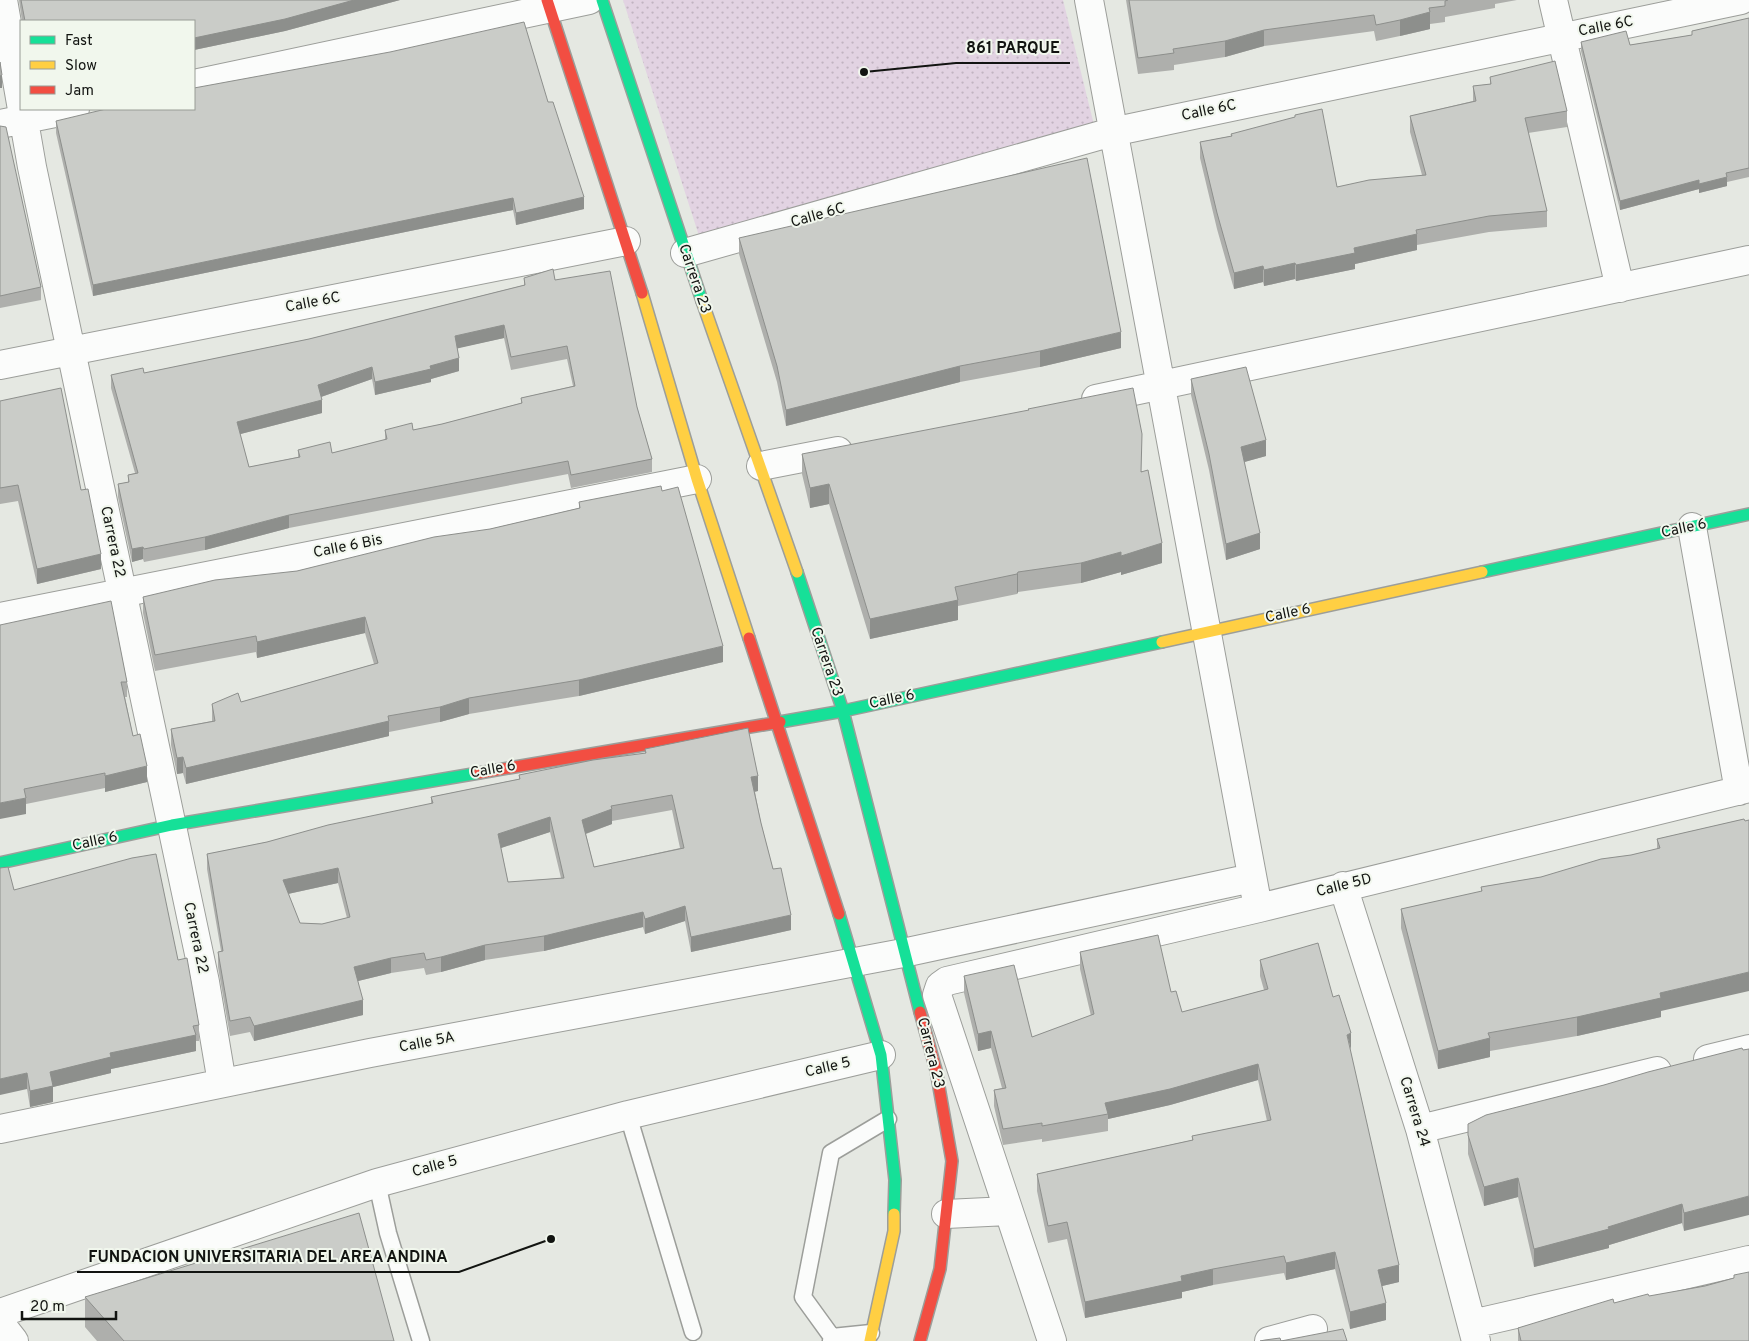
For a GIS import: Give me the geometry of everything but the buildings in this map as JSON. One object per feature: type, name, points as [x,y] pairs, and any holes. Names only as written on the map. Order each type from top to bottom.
[{"type":"main road","name":"Carrera 23","points":[[602,0],[685,253],[761,466],[843,711],[903,952],[936,1070],[952,1161],[940,1269],[920,1341]]},
{"type":"main road","points":[[549,5],[626,241],[697,479],[854,962],[881,1055],[895,1180],[894,1231],[870,1337]]},
{"type":"main road","name":"Calle 6","points":[[0,863],[172,825],[776,720],[843,711],[1749,514]]},
{"type":"street","name":"Carrera 22","points":[[3,0],[12,122],[70,352],[123,591],[204,982],[222,1083]]},
{"type":"street","points":[[195,84],[549,5],[589,0]]},
{"type":"street","points":[[1089,0],[1112,132],[1259,908]]},
{"type":"street","points":[[1552,0],[1620,288]]},
{"type":"street","name":"Calle 6C","points":[[685,253],[1112,132],[1560,36],[1741,0]]},
{"type":"street","points":[[12,122],[70,110]]},
{"type":"street","name":"Calle 6C","points":[[0,365],[626,241]]},
{"type":"street","points":[[1072,404],[1749,260]]},
{"type":"street","points":[[761,466],[858,447]]},
{"type":"street","name":"Calle 6 Bis","points":[[0,617],[123,591],[697,479]]},
{"type":"street","points":[[1692,527],[1744,789]]},
{"type":"street","name":"Calle 5D","points":[[1008,1211],[937,995],[940,986],[947,981],[1259,908],[1744,789]]},
{"type":"street","name":"Calle 5A","points":[[0,1129],[222,1083],[854,962],[1252,878]]},
{"type":"street","name":"Carrera 24","points":[[1343,886],[1420,1129],[1474,1332]]},
{"type":"street","points":[[1420,1129],[1749,1049]]},
{"type":"street","name":"Calle 5","points":[[0,1313],[377,1183],[628,1115],[881,1055]]},
{"type":"street","points":[[946,1214],[1008,1211],[1052,1341]]},
{"type":"street","points":[[1474,1332],[1749,1260]]},
{"type":"street","points":[[0,1323],[14,1341]]},
{"type":"street","points":[[1269,1341],[1313,1329]]},
{"type":"lane","points":[[628,1115],[694,1332]]},
{"type":"lane","points":[[870,1337],[832,1339],[803,1297],[830,1153],[888,1119]]},
{"type":"lane","points":[[377,1183],[388,1233],[421,1341]]},
{"type":"shaded area","points":[[623,0],[1063,0],[1099,145],[701,242]]},
{"type":"traffic: fast","points":[[602,0],[702,301]]},
{"type":"traffic: fast","points":[[1482,572],[1749,514]]},
{"type":"traffic: fast","points":[[797,572],[843,711],[920,1012]]},
{"type":"traffic: fast","points":[[780,722],[843,711],[1162,642]]},
{"type":"traffic: fast","points":[[0,863],[172,825],[479,773]]},
{"type":"traffic: fast","points":[[839,914],[881,1055],[895,1180],[894,1214]]},
{"type":"traffic: slow","points":[[642,293],[697,479],[749,638]]},
{"type":"traffic: slow","points":[[702,301],[797,572]]},
{"type":"traffic: slow","points":[[1162,642],[1482,572]]},
{"type":"traffic: slow","points":[[870,1341],[894,1231],[894,1214]]},
{"type":"traffic: jam","points":[[547,0],[642,293]]},
{"type":"traffic: jam","points":[[749,638],[839,914]]},
{"type":"traffic: jam","points":[[479,773],[780,722]]},
{"type":"traffic: jam","points":[[920,1012],[936,1070],[952,1161],[940,1269],[920,1341]]},
{"type":"place","name":"861 PARQUE","points":[[864,72]]},
{"type":"place","name":"FUNDACION UNIVERSITARIA DEL AREA ANDINA","points":[[551,1239]]}]
